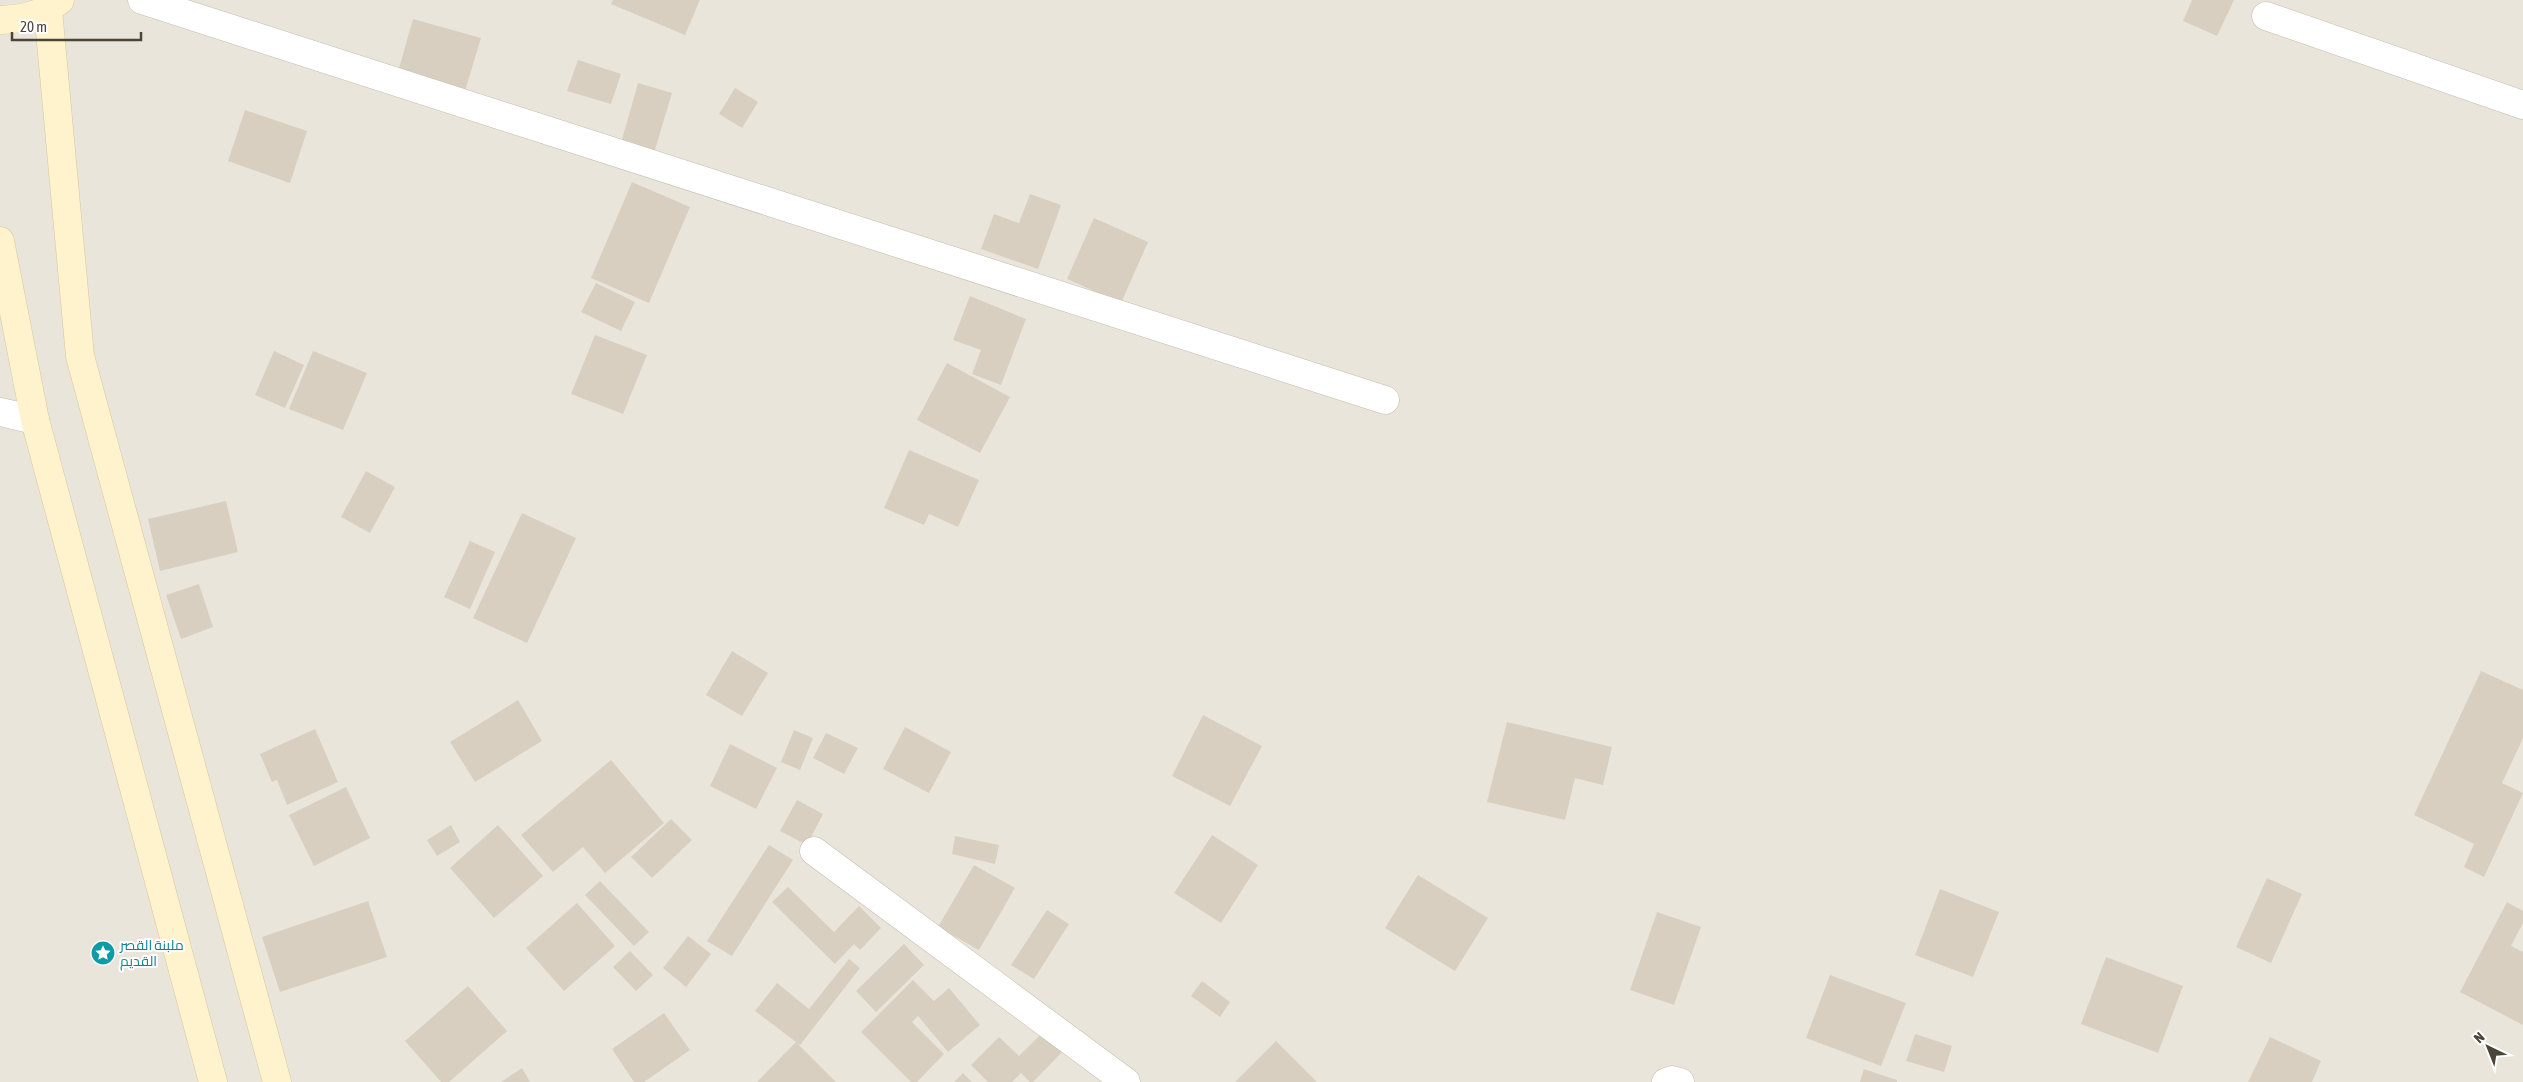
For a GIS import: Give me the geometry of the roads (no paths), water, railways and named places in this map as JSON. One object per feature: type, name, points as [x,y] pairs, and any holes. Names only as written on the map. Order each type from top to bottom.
[{"type":"main road","points":[[0,20],[24,19],[54,5],[80,356],[277,1082]]},
{"type":"main road","points":[[0,241],[35,420],[213,1082]]},
{"type":"street","points":[[142,0],[1385,400]]},
{"type":"street","points":[[2266,16],[2523,105]]},
{"type":"street","points":[[0,412],[35,420]]},
{"type":"street","points":[[814,851],[1126,1082]]},
{"type":"street","points":[[1666,1082],[1672,1080],[1680,1082]]},
{"type":"place","name":"ملبنة القصر القديم","points":[[103,953]]}]
